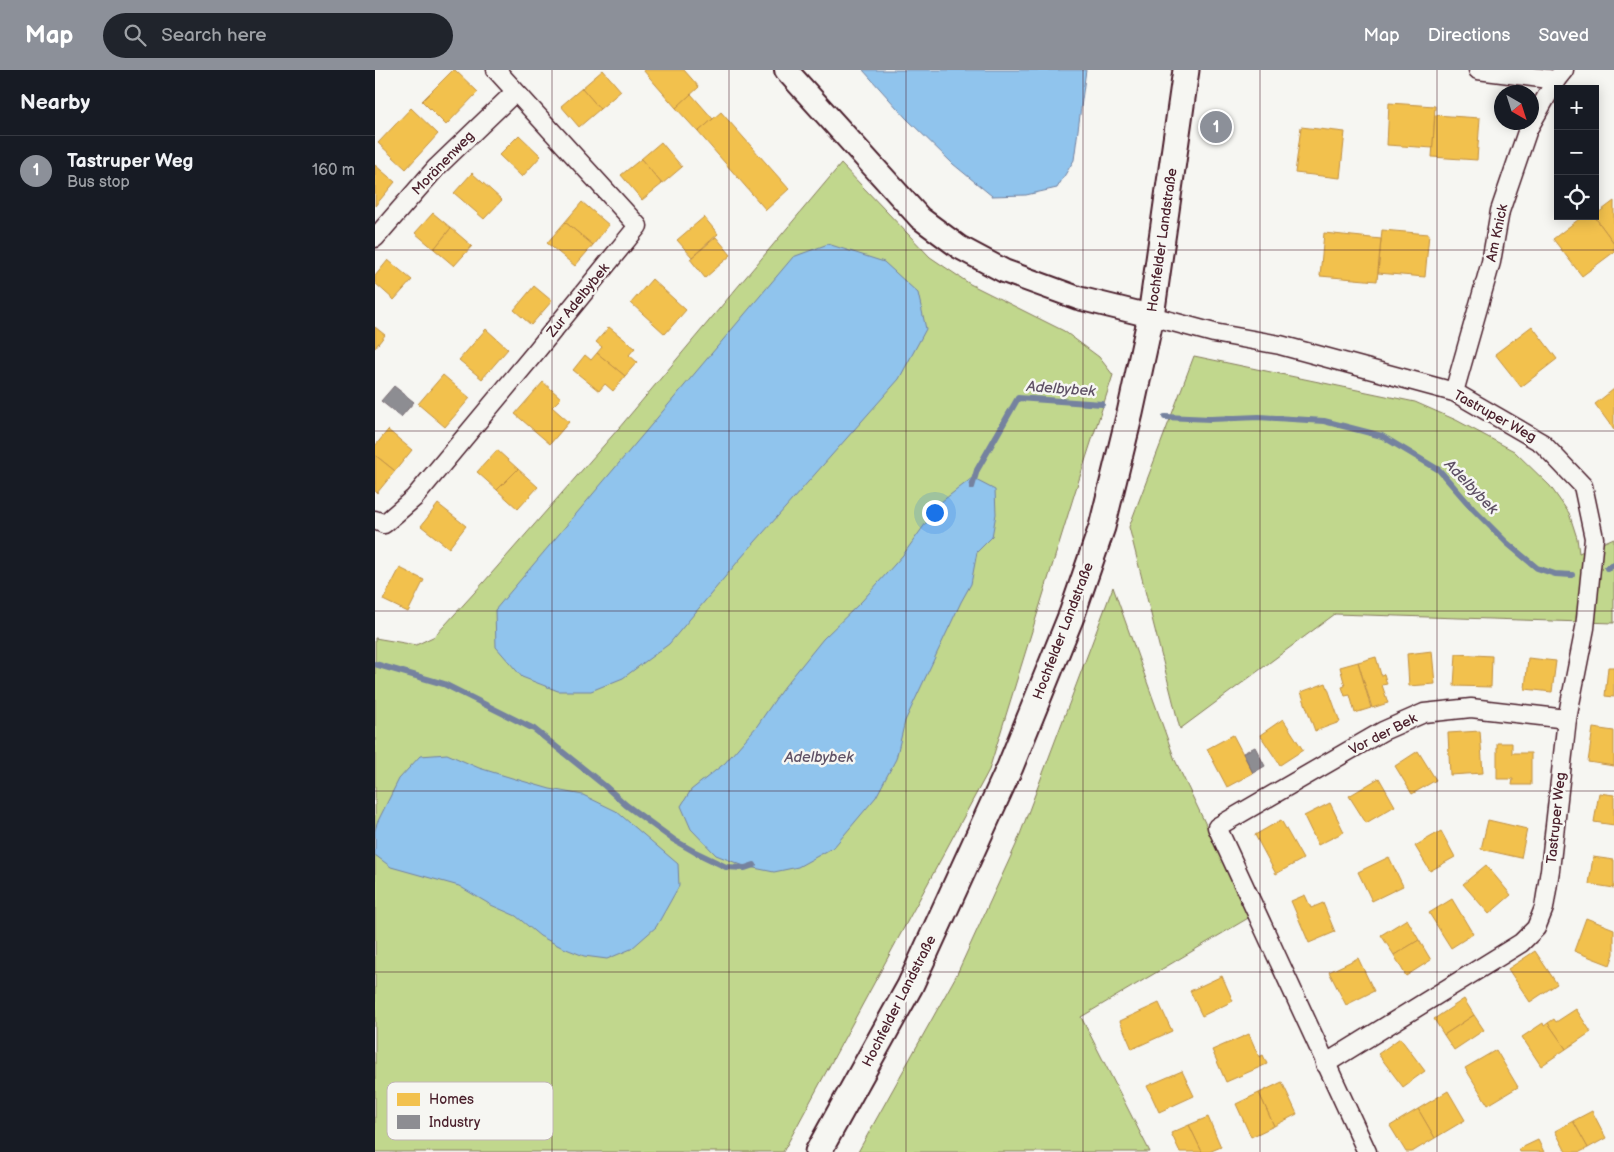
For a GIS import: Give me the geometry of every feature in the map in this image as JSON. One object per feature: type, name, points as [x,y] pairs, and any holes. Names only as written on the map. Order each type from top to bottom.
[{"type":"main road","name":"Hochfelder Landstraße","points":[[818,1152],[910,986],[1010,767],[1072,614],[1104,518],[1151,316],[1186,70]]},
{"type":"street","name":"Zur Adelbybek","points":[[375,520],[385,524],[414,498],[638,226],[496,70]]},
{"type":"street","name":"Tastruper Weg","points":[[786,70],[920,218],[959,247],[1004,272],[1069,295],[1214,333],[1280,345],[1454,392],[1543,443],[1583,486],[1594,538],[1585,628],[1567,720],[1551,870],[1544,908],[1536,928],[1521,943],[1325,1064]]},
{"type":"street","name":"Am Knick","points":[[1454,392],[1491,262],[1500,211],[1528,129],[1560,75],[1478,70]]},
{"type":"street","name":"Moränenweg","points":[[375,238],[436,168],[515,92]]},
{"type":"street","name":"Vor der Bek","points":[[1325,1064],[1217,827],[1383,731],[1424,713],[1471,708],[1567,720]]},
{"type":"street","points":[[1325,1064],[1367,1152]]},
{"type":"green space","points":[[841,164],[930,257],[970,284],[1064,331],[1099,357],[1113,375],[989,770],[783,1152],[375,1152],[375,638],[416,645],[435,636],[619,428]]},
{"type":"green space","points":[[1194,356],[1415,402],[1456,420],[1514,451],[1550,486],[1569,513],[1577,538],[1579,553],[1614,538],[1614,623],[1335,614],[1180,729],[1129,527]]},
{"type":"green space","points":[[1113,587],[1175,760],[1250,917],[1081,1017],[1150,1152],[858,1152],[956,976],[1016,845]]},
{"type":"water","points":[[863,70],[1086,70],[1074,160],[1057,188],[1026,195],[992,196],[953,164],[906,118]]},
{"type":"water","points":[[828,244],[884,262],[918,293],[926,329],[899,379],[740,559],[669,644],[623,678],[591,691],[558,691],[522,677],[496,647],[495,610],[793,257]]},
{"type":"water","name":"Adelbybek","points":[[972,478],[995,490],[996,514],[992,537],[977,552],[971,584],[905,721],[896,759],[876,797],[834,847],[798,867],[774,872],[744,866],[716,855],[691,829],[681,806],[691,790],[725,763],[757,726],[781,691],[823,639],[862,601],[903,555],[941,502]]},
{"type":"water","points":[[447,754],[479,768],[512,778],[550,789],[583,795],[616,811],[678,864],[679,886],[656,927],[631,949],[607,959],[584,956],[540,936],[516,916],[491,905],[459,886],[391,867],[375,855],[377,823],[399,779],[420,756]]},
{"type":"building: Homes","points":[[453,70],[478,92],[446,125],[422,101]]},
{"type":"building: Homes","points":[[603,70],[621,91],[600,109],[582,88]]},
{"type":"building: Homes","points":[[643,70],[684,70],[699,87],[676,108]]},
{"type":"building: Homes","points":[[582,88],[600,109],[579,127],[561,106]]},
{"type":"building: Homes","points":[[691,94],[713,119],[698,132],[676,108]]},
{"type":"building: Homes","points":[[1389,103],[1435,106],[1433,148],[1387,145]]},
{"type":"building: Homes","points":[[411,108],[438,134],[406,169],[378,143]]},
{"type":"building: Homes","points":[[721,112],[789,189],[766,210],[698,132]]},
{"type":"building: Homes","points":[[1435,115],[1480,118],[1477,160],[1432,157]]},
{"type":"building: Homes","points":[[1301,127],[1345,132],[1340,178],[1295,173]]},
{"type":"building: Homes","points":[[519,135],[541,156],[522,177],[499,155]]},
{"type":"building: Homes","points":[[661,142],[682,167],[662,184],[641,159]]},
{"type":"building: Homes","points":[[641,159],[662,184],[642,200],[621,175]]},
{"type":"building: Homes","points":[[375,165],[395,182],[375,206]]},
{"type":"building: Homes","points":[[472,173],[502,200],[484,219],[454,193]]},
{"type":"building: Homes","points":[[1614,201],[1614,243],[1597,220],[1599,220],[1599,212]]},
{"type":"building: Homes","points":[[582,202],[609,225],[593,245],[565,222]]},
{"type":"building: Homes","points":[[433,213],[451,228],[434,249],[415,233]]},
{"type":"building: Homes","points":[[704,217],[718,234],[692,257],[677,240]]},
{"type":"building: Homes","points":[[1578,220],[1597,220],[1614,243],[1614,252],[1582,276],[1553,239]]},
{"type":"building: Homes","points":[[565,222],[593,245],[575,266],[547,243]]},
{"type":"building: Homes","points":[[451,228],[472,246],[454,266],[434,249]]},
{"type":"building: Homes","points":[[1382,230],[1429,234],[1425,277],[1378,273]]},
{"type":"building: Homes","points":[[1324,233],[1381,239],[1377,281],[1320,276]]},
{"type":"building: Homes","points":[[716,237],[731,255],[705,278],[690,259]]},
{"type":"building: Homes","points":[[388,260],[412,280],[394,300],[375,283],[375,276]]},
{"type":"building: Homes","points":[[652,279],[686,310],[665,334],[631,303]]},
{"type":"building: Homes","points":[[534,286],[552,301],[531,325],[514,310]]},
{"type":"building: Homes","points":[[1532,326],[1557,359],[1521,387],[1495,354]]},
{"type":"building: Homes","points":[[375,327],[385,335],[375,348]]},
{"type":"building: Homes","points":[[609,327],[635,348],[629,355],[637,362],[625,376],[597,353],[602,347],[596,342]]},
{"type":"building: Homes","points":[[486,329],[508,349],[482,379],[459,360]]},
{"type":"building: Homes","points":[[597,353],[625,376],[613,391],[605,384],[599,391],[573,370],[585,355],[591,360]]},
{"type":"building: Homes","points":[[443,375],[470,398],[445,427],[418,404]]},
{"type":"building: Homes","points":[[543,382],[561,398],[552,407],[569,422],[550,444],[515,414]]},
{"type":"building: Homes","points":[[1614,389],[1614,430],[1595,404]]},
{"type":"building: Homes","points":[[388,430],[412,450],[395,471],[375,455],[375,446]]},
{"type":"building: Homes","points":[[497,450],[518,469],[497,490],[477,472]]},
{"type":"building: Homes","points":[[375,455],[395,471],[377,493],[375,491]]},
{"type":"building: Homes","points":[[518,469],[538,487],[518,509],[497,490]]},
{"type":"building: Homes","points":[[438,504],[466,526],[449,548],[421,526]]},
{"type":"building: Homes","points":[[400,568],[424,580],[408,612],[383,600]]},
{"type":"building: Homes","points":[[1432,651],[1435,684],[1409,686],[1407,654]]},
{"type":"building: Homes","points":[[1456,654],[1492,656],[1491,687],[1454,686]]},
{"type":"building: Homes","points":[[1376,657],[1381,675],[1384,674],[1387,684],[1382,685],[1388,703],[1372,708],[1358,662]]},
{"type":"building: Homes","points":[[1528,658],[1556,661],[1552,692],[1525,689]]},
{"type":"building: Homes","points":[[1358,662],[1371,708],[1355,713],[1350,695],[1345,696],[1342,687],[1345,686],[1340,667]]},
{"type":"building: Homes","points":[[1608,667],[1614,667],[1614,697],[1605,696]]},
{"type":"building: Homes","points":[[1326,683],[1340,722],[1315,731],[1301,692]]},
{"type":"building: Homes","points":[[1283,719],[1303,750],[1280,765],[1260,735]]},
{"type":"building: Homes","points":[[1593,728],[1614,731],[1614,766],[1588,762]]},
{"type":"building: Homes","points":[[1480,731],[1483,773],[1450,775],[1448,733]]},
{"type":"building: Homes","points":[[1233,735],[1253,773],[1227,787],[1207,749]]},
{"type":"building: Homes","points":[[1497,743],[1512,743],[1512,753],[1531,753],[1531,785],[1512,785],[1513,779],[1497,779]]},
{"type":"building: Homes","points":[[1418,751],[1436,780],[1412,794],[1395,766]]},
{"type":"building: Homes","points":[[1379,778],[1395,806],[1366,823],[1349,796]]},
{"type":"building: Homes","points":[[1599,793],[1614,795],[1614,825],[1594,822]]},
{"type":"building: Homes","points":[[1330,803],[1344,832],[1318,845],[1304,816]]},
{"type":"building: Homes","points":[[1281,820],[1303,859],[1276,874],[1255,835]]},
{"type":"building: Homes","points":[[1488,820],[1527,829],[1521,858],[1481,849]]},
{"type":"building: Homes","points":[[1441,831],[1455,857],[1430,871],[1415,846]]},
{"type":"building: Homes","points":[[1389,857],[1403,886],[1372,901],[1358,872]]},
{"type":"building: Homes","points":[[1593,857],[1614,860],[1614,888],[1589,884]]},
{"type":"building: Homes","points":[[1486,865],[1511,895],[1489,914],[1463,884]]},
{"type":"building: Homes","points":[[1305,895],[1311,908],[1323,903],[1335,932],[1309,943],[1291,901]]},
{"type":"building: Homes","points":[[1452,899],[1473,934],[1451,948],[1429,913]]},
{"type":"building: Homes","points":[[1586,918],[1614,929],[1614,954],[1610,965],[1574,951]]},
{"type":"building: Homes","points":[[1407,919],[1419,940],[1394,955],[1381,935]]},
{"type":"building: Homes","points":[[1419,940],[1431,960],[1406,976],[1394,955]]},
{"type":"building: Homes","points":[[1535,951],[1557,984],[1530,1002],[1508,969]]},
{"type":"building: Homes","points":[[1358,958],[1374,991],[1346,1005],[1329,972]]},
{"type":"building: Homes","points":[[1222,976],[1233,1001],[1202,1016],[1190,991]]},
{"type":"building: Homes","points":[[1464,999],[1474,1015],[1444,1035],[1434,1019]]},
{"type":"building: Homes","points":[[1159,1003],[1172,1031],[1132,1049],[1120,1021]]},
{"type":"building: Homes","points":[[1576,1009],[1591,1032],[1566,1049],[1548,1023],[1554,1019],[1556,1022]]},
{"type":"building: Homes","points":[[1474,1015],[1484,1030],[1454,1050],[1444,1035]]},
{"type":"building: Homes","points":[[1543,1023],[1544,1026],[1548,1023],[1566,1049],[1541,1066],[1522,1037]]},
{"type":"building: Homes","points":[[1249,1034],[1259,1057],[1263,1055],[1267,1064],[1226,1082],[1212,1050]]},
{"type":"building: Homes","points":[[1400,1038],[1425,1071],[1403,1087],[1378,1054]]},
{"type":"building: Homes","points":[[1496,1050],[1518,1087],[1488,1105],[1465,1068]]},
{"type":"building: Homes","points":[[1182,1071],[1194,1096],[1159,1112],[1147,1086]]},
{"type":"building: Homes","points":[[1282,1082],[1297,1114],[1274,1126],[1259,1093]]},
{"type":"building: Homes","points":[[1448,1091],[1465,1120],[1435,1138],[1418,1109]]},
{"type":"building: Homes","points":[[1259,1093],[1274,1126],[1251,1137],[1236,1104]]},
{"type":"building: Homes","points":[[1418,1109],[1435,1138],[1412,1152],[1406,1152],[1390,1126]]},
{"type":"building: Homes","points":[[1592,1111],[1606,1138],[1588,1148],[1573,1121]]},
{"type":"building: Homes","points":[[1208,1117],[1221,1147],[1209,1152],[1202,1152],[1189,1125]]},
{"type":"building: Homes","points":[[1573,1121],[1588,1148],[1580,1152],[1566,1152],[1555,1131]]},
{"type":"building: Homes","points":[[1189,1125],[1202,1152],[1180,1152],[1171,1133]]},
{"type":"building: Homes","points":[[1538,1140],[1544,1152],[1520,1152],[1519,1149]]},
{"type":"building: Industry","points":[[394,386],[414,402],[401,417],[381,401]]},
{"type":"building: Industry","points":[[1255,747],[1265,766],[1253,773],[1243,753]]},
{"type":"waterway","name":"Adelbybek","points":[[972,487],[977,470],[1018,398],[1102,404]]},
{"type":"waterway","name":"Adelbybek","points":[[1165,417],[1211,419],[1259,417],[1324,421],[1382,436],[1439,470],[1473,509],[1507,543],[1537,568],[1555,574],[1572,575]]},
{"type":"waterway","name":"Adelbybek","points":[[1607,568],[1614,565]]},
{"type":"waterway","name":"Adelbybek","points":[[375,664],[444,684],[534,729],[626,805],[674,840],[726,867],[745,868],[754,865]]},
{"type":"place","name":"Tastruper Weg","points":[[1216,127]]}]
